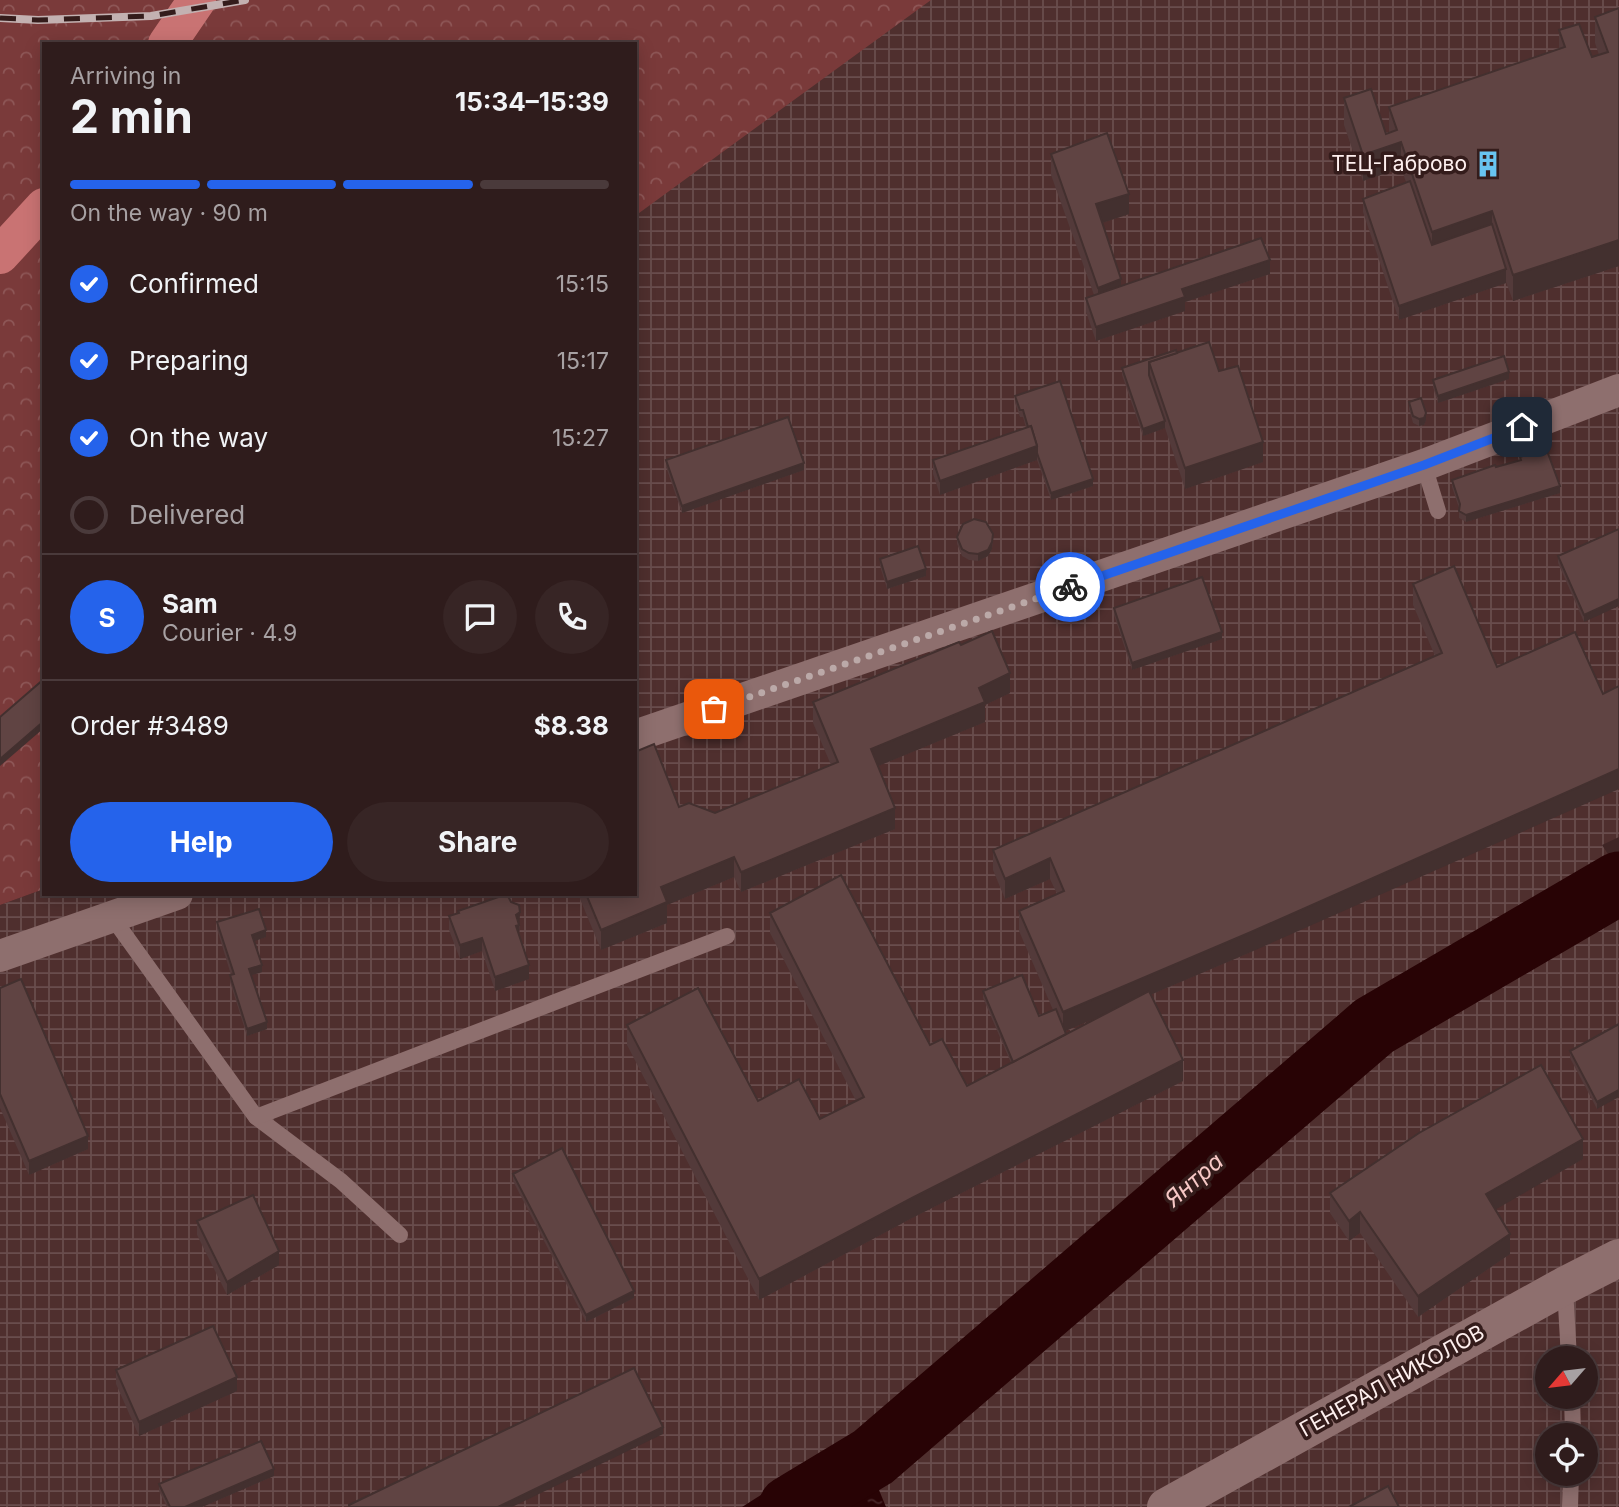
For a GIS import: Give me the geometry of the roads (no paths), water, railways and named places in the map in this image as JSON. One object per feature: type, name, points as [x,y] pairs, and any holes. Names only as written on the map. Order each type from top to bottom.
[{"type":"main road","points":[[168,42],[197,0]]},
{"type":"main road","points":[[0,255],[42,209]]},
{"type":"street","points":[[637,735],[1424,465],[1619,390]]},
{"type":"street","points":[[0,956],[171,896]]},
{"type":"street","name":"ГЕНЕРАЛ НИКОЛОВ","points":[[1166,1507],[1619,1258]]},
{"type":"lane","points":[[1424,465],[1438,511]]},
{"type":"lane","points":[[112,917],[256,1118],[341,1181],[400,1235]]},
{"type":"lane","points":[[256,1118],[727,936]]},
{"type":"lane","points":[[1564,1286],[1568,1346]]},
{"type":"lane","points":[[1570,1507],[1571,1486]]},
{"type":"water","points":[[856,1434],[886,1507],[742,1507]]},
{"type":"waterway","name":"Янтра","points":[[790,1507],[873,1457],[1374,1026],[1619,883]]},
{"type":"railway","points":[[0,18],[38,20],[151,16],[245,0]]},
{"type":"place","name":"ТЕЦ-Габрово","points":[[1488,164]]}]
